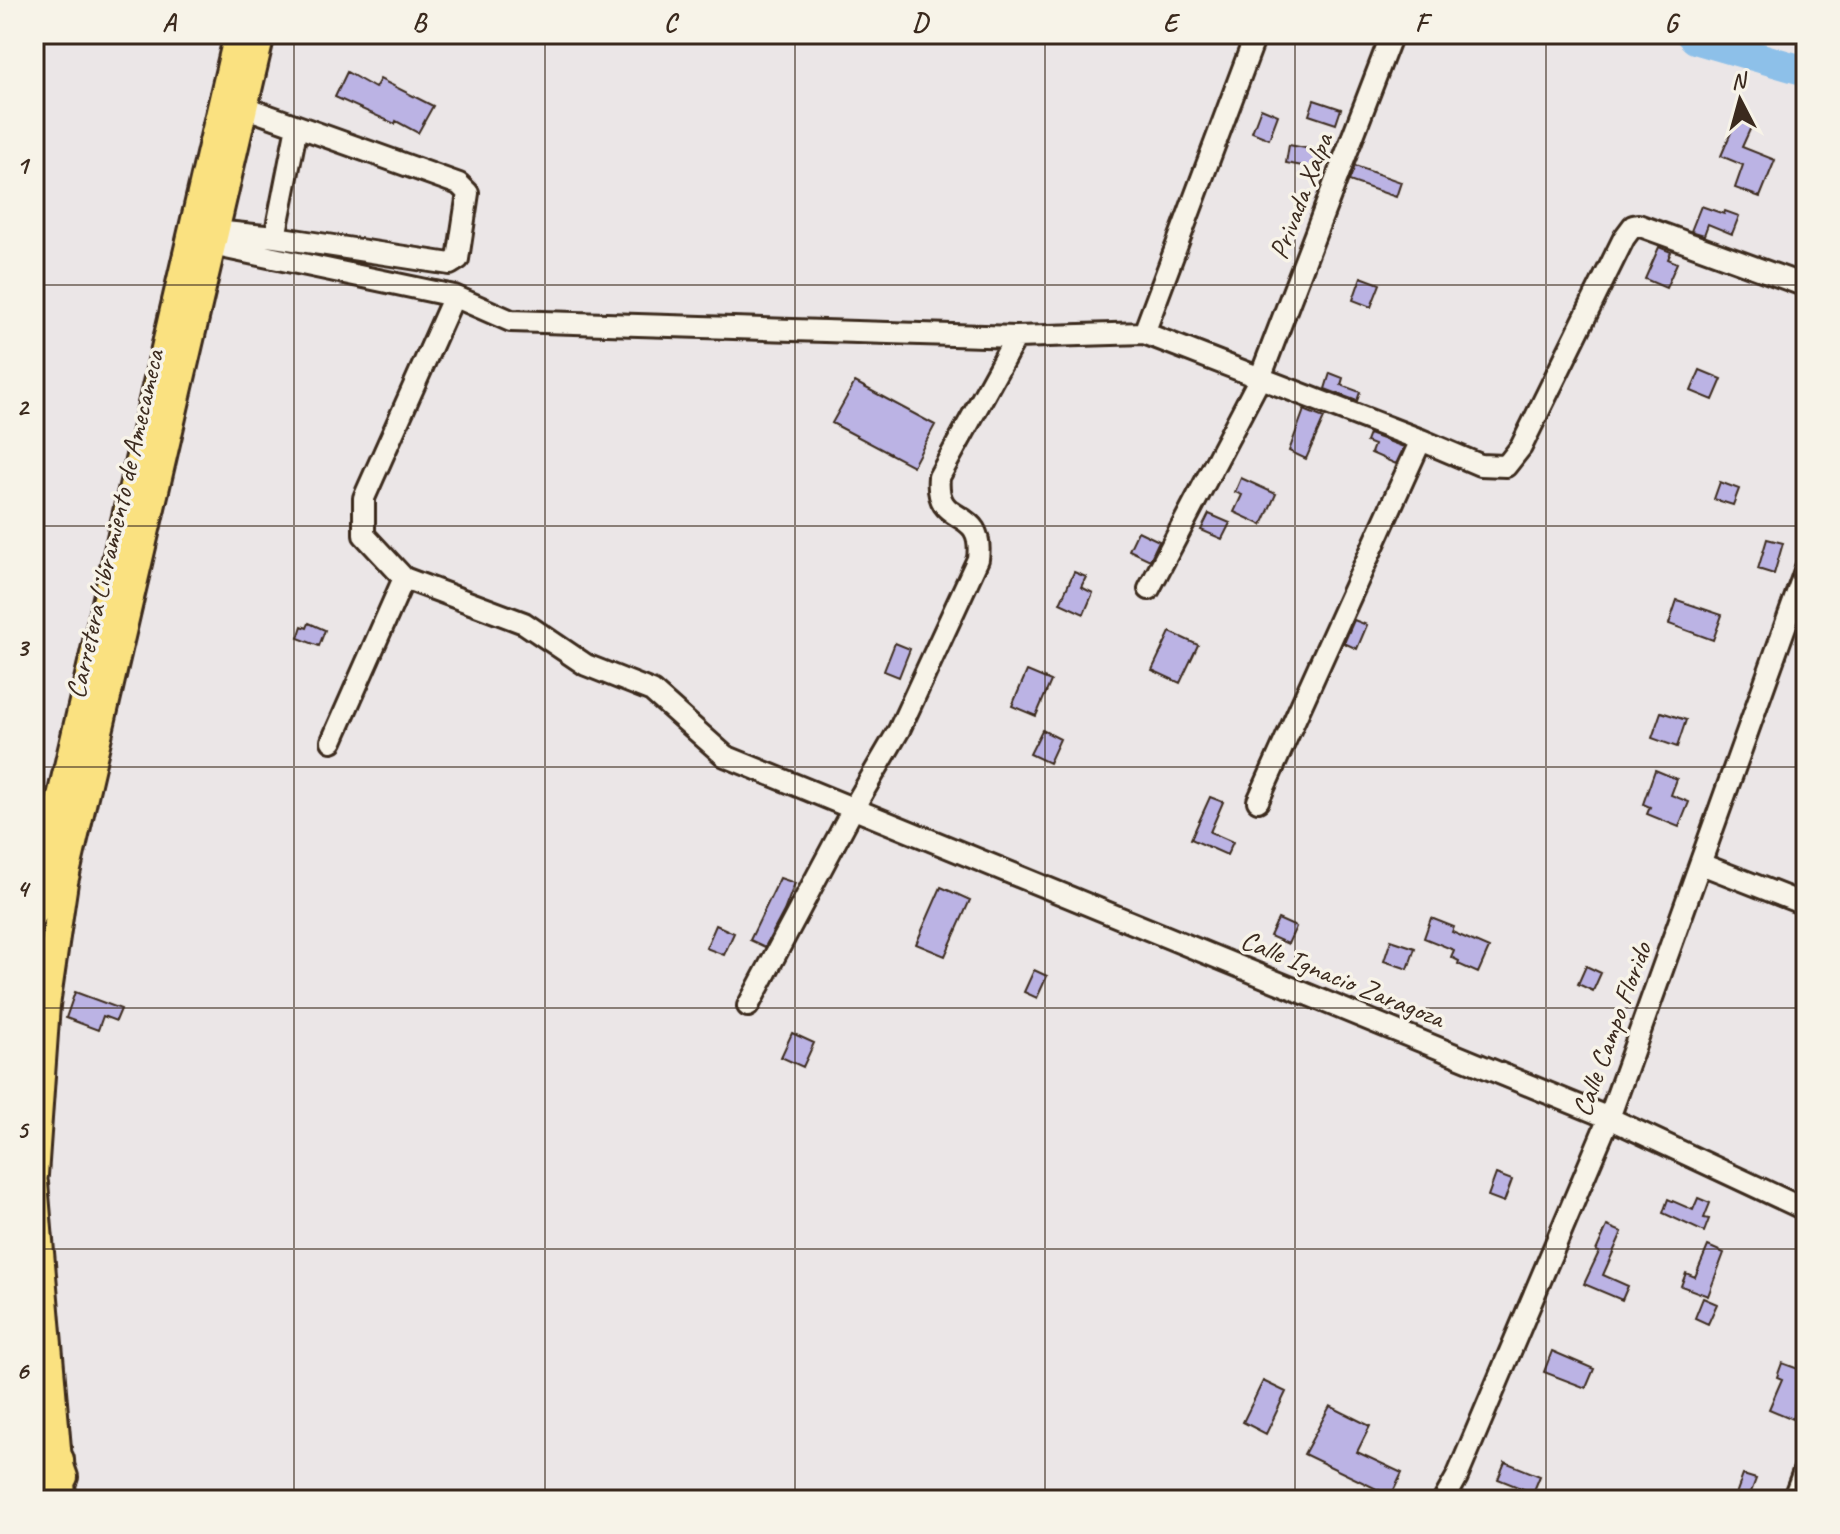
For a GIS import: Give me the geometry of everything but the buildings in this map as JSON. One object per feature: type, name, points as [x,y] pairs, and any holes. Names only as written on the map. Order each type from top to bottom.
[{"type":"highway","points":[[58,1460],[60,1500]]},
{"type":"main road","name":"Carretera Libramiento de Amecameca","points":[[34,913],[238,34]]},
{"type":"main road","name":"Carretera Libramiento de Amecameca","points":[[34,1175],[46,1005],[64,882],[261,34]]},
{"type":"main road","points":[[34,1183],[58,1460],[73,1500]]},
{"type":"street","points":[[1144,333],[1256,34]]},
{"type":"street","name":"Privada Xalpa","points":[[1149,589],[1260,378],[1392,34]]},
{"type":"street","points":[[214,238],[275,237],[450,264],[458,259],[468,193],[459,184],[244,107]]},
{"type":"street","points":[[275,237],[297,126]]},
{"type":"street","points":[[214,238],[454,296],[511,321],[1016,337],[1144,333],[1480,465],[1506,466],[1521,447],[1624,238],[1633,226],[1638,225],[1806,286]]},
{"type":"street","points":[[332,741],[404,578],[364,535],[364,498],[454,296]]},
{"type":"street","points":[[748,1006],[854,807],[899,730],[978,559],[980,540],[972,525],[945,508],[938,493],[939,477],[1016,337]]},
{"type":"street","points":[[1258,801],[1421,440]]},
{"type":"street","name":"Calle Campo Florido","points":[[1444,1500],[1457,1477],[1609,1118],[1806,568]]},
{"type":"street","name":"Calle Ignacio Zaragoza","points":[[404,578],[524,623],[586,665],[652,691],[725,756],[1609,1118],[1806,1210]]},
{"type":"street","points":[[1701,864],[1806,905]]},
{"type":"street","points":[[1793,1500],[1806,1466]]},
{"type":"waterway","points":[[1690,34],[1695,39],[1806,71]]}]
